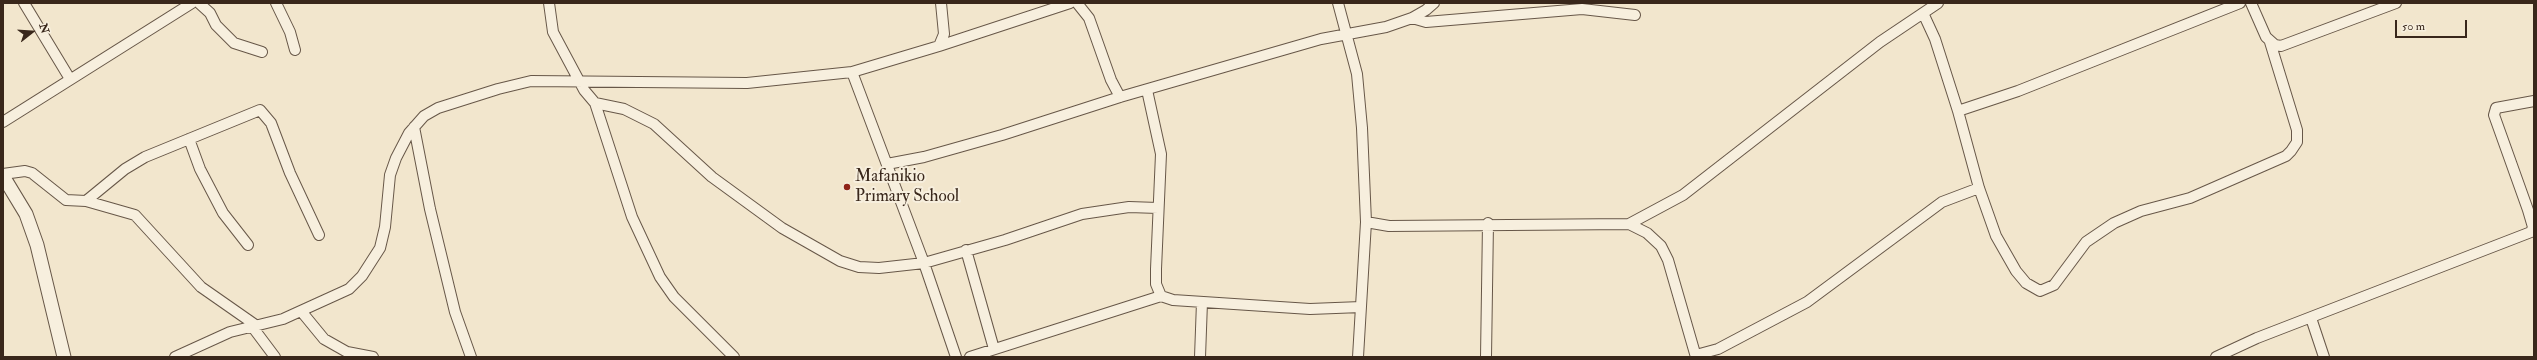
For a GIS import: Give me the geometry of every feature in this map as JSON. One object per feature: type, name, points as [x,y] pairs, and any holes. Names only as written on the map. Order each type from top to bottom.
[{"type":"street","points":[[24,3],[70,79]]},
{"type":"street","points":[[3,122],[192,3]]},
{"type":"street","points":[[199,3],[210,13],[216,25],[234,42],[262,52]]},
{"type":"street","points":[[276,3],[290,32],[294,50]]},
{"type":"street","points":[[549,3],[553,32],[579,80],[595,103],[632,217],[660,276],[674,297],[734,357]]},
{"type":"street","points":[[939,46],[944,34],[941,3]]},
{"type":"street","points":[[175,357],[230,332],[252,325],[283,319],[301,312],[348,288],[371,265],[380,248],[385,227],[390,175],[396,158],[414,127],[424,116],[438,108],[498,89],[530,81],[579,80],[673,84],[746,83],[852,72],[939,46],[1043,7],[1070,3]]},
{"type":"street","points":[[1077,3],[1089,18],[1111,80],[1120,97]]},
{"type":"street","points":[[1338,3],[1357,74],[1366,222],[1358,357]]},
{"type":"street","points":[[887,164],[924,157],[1120,97],[1321,39],[1386,27],[1412,18],[1426,10],[1434,3]]},
{"type":"street","points":[[1629,224],[1683,195],[1880,42],[1938,3]]},
{"type":"street","points":[[1958,111],[2018,90],[2240,3]]},
{"type":"street","points":[[1923,13],[1935,39],[1958,111],[1979,188],[1996,236],[2016,271],[2035,290],[2048,289],[2054,285],[2086,242],[2114,223],[2141,211],[2190,198],[2286,156],[2291,151],[2297,142],[2297,130],[2270,42],[2251,3]]},
{"type":"street","points":[[2270,42],[2281,46],[2396,3]]},
{"type":"street","points":[[1412,18],[1426,22],[1582,9],[1635,15]]},
{"type":"street","points":[[852,72],[924,263],[956,357]]},
{"type":"street","points":[[1147,90],[1161,154],[1156,276],[1161,296],[1165,300],[1315,309],[1361,307]]},
{"type":"street","points":[[2216,357],[2257,338],[2531,232],[2532,221],[2494,115],[2496,108],[2534,101]]},
{"type":"street","points":[[595,103],[624,109],[654,124],[712,176],[782,228],[840,261],[859,267],[879,268],[924,263],[1005,240],[1082,214],[1129,207],[1158,208]]},
{"type":"street","points":[[86,201],[134,163],[255,112],[263,111],[271,122],[288,166],[320,235]]},
{"type":"street","points":[[414,127],[430,210],[455,312],[471,357]]},
{"type":"street","points":[[189,139],[200,169],[223,213],[248,245]]},
{"type":"street","points":[[64,357],[37,245],[26,214],[3,175],[25,171],[32,173],[66,200],[86,201],[126,211],[141,219],[193,279],[252,325],[275,357]]},
{"type":"street","points":[[1366,222],[1389,226],[1488,223],[1629,224],[1647,233],[1661,246],[1668,260],[1696,356],[1718,349],[1807,302],[1942,202],[1979,188]]},
{"type":"street","points":[[1486,357],[1488,223]]},
{"type":"street","points":[[966,250],[994,349]]},
{"type":"street","points":[[970,357],[1161,296]]},
{"type":"street","points":[[1200,357],[1202,302]]},
{"type":"street","points":[[301,312],[324,339],[347,352],[373,357]]},
{"type":"street","points":[[2311,318],[2324,357]]},
{"type":"place","name":"Mafanikio Primary School","points":[[847,187]]}]
